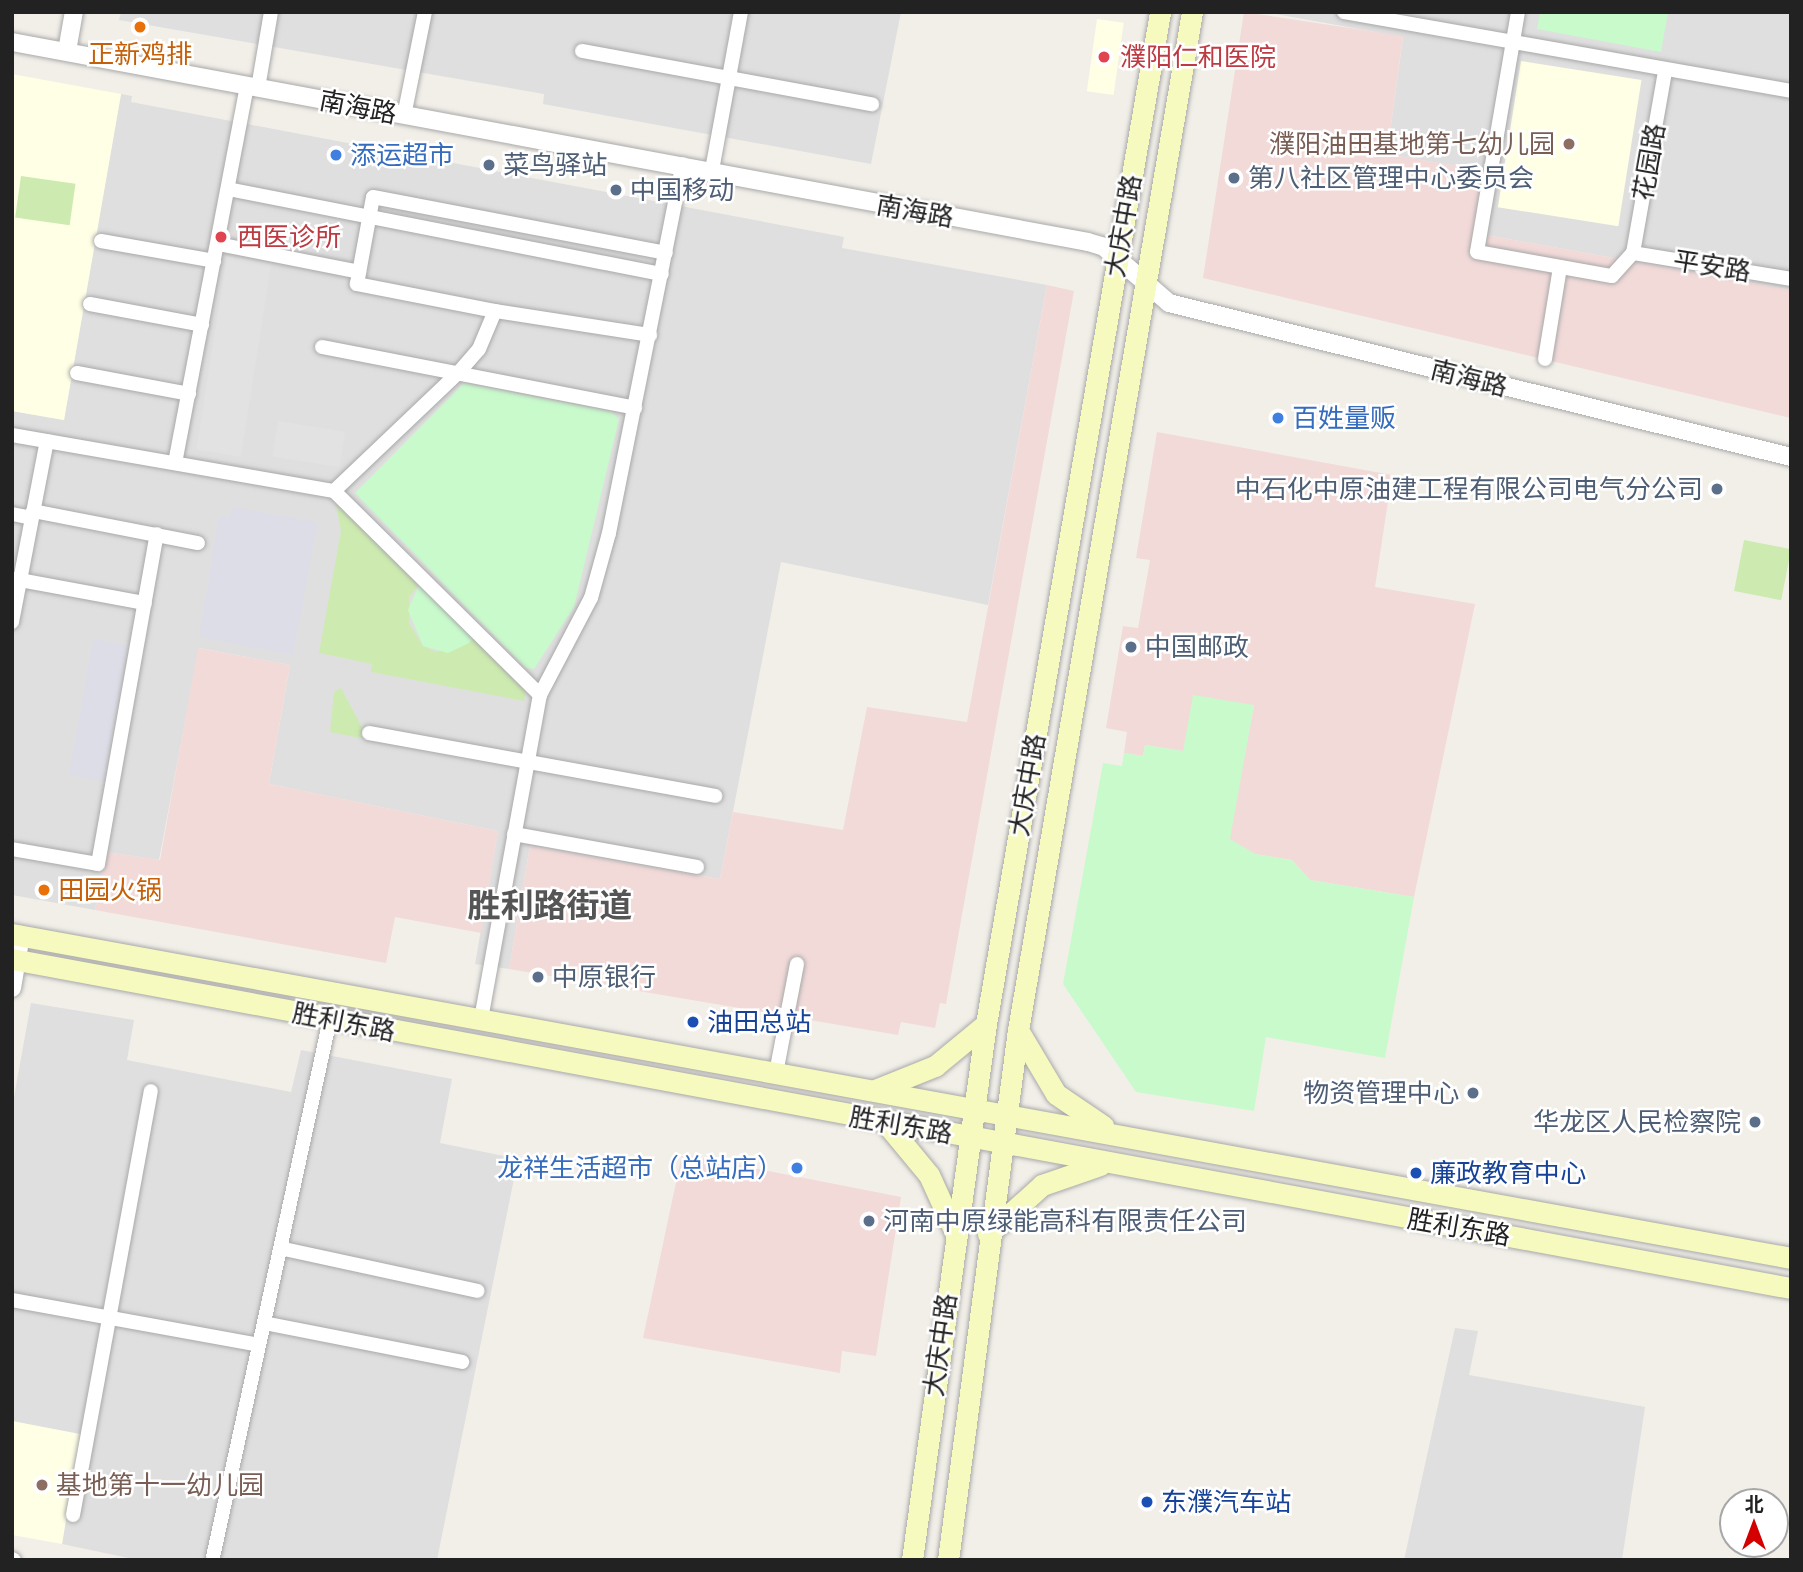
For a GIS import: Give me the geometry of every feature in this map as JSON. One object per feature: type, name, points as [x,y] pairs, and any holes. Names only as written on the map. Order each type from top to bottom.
[{"type":"main road","name":"大庆中路","points":[[912,1560],[955,1233],[986,1024],[1160,12]]},
{"type":"main road","name":"大庆中路","points":[[948,1560],[988,1234],[1018,1030],[1192,12]]},
{"type":"main road","name":"胜利东路","points":[[17,935],[1005,1115],[1114,1132],[1791,1258]]},
{"type":"main road","name":"胜利东路","points":[[15,959],[886,1123],[1791,1288]]},
{"type":"main road","points":[[872,1091],[935,1066],[986,1024]]},
{"type":"main road","points":[[1018,1030],[1056,1094],[1114,1132]]},
{"type":"main road","points":[[886,1123],[929,1175],[955,1233]]},
{"type":"main road","points":[[988,1234],[1042,1185],[1110,1163]]},
{"type":"street","points":[[67,51],[74,12]]},
{"type":"street","points":[[175,463],[228,189],[271,12]]},
{"type":"street","points":[[404,116],[425,12]]},
{"type":"street","points":[[712,170],[741,12]]},
{"type":"street","points":[[1344,12],[1665,71],[1791,91]]},
{"type":"street","points":[[1518,12],[1477,253],[1612,276],[1633,253]]},
{"type":"street","name":"南海路","points":[[12,42],[404,116],[683,164],[1088,242],[1104,247],[1117,263],[1170,303],[1791,457]]},
{"type":"street","points":[[582,51],[872,104]]},
{"type":"street","name":"花园路","points":[[1633,253],[1665,71]]},
{"type":"street","points":[[481,1018],[540,695],[591,598],[635,408],[683,164]]},
{"type":"street","points":[[228,189],[662,274]]},
{"type":"street","points":[[650,335],[495,311],[357,284],[369,217],[373,197],[666,253]]},
{"type":"street","points":[[101,242],[214,261]]},
{"type":"street","points":[[218,244],[359,272]]},
{"type":"street","name":"平安路","points":[[1633,253],[1791,279]]},
{"type":"street","points":[[1545,359],[1560,267]]},
{"type":"street","points":[[90,303],[202,325]]},
{"type":"street","points":[[334,491],[459,372],[478,349],[495,311]]},
{"type":"street","points":[[322,347],[635,408]]},
{"type":"street","points":[[77,373],[189,394]]},
{"type":"street","points":[[12,435],[334,491],[540,695]]},
{"type":"street","points":[[12,622],[16,579],[33,514],[47,441]]},
{"type":"street","points":[[12,514],[33,514],[198,543]]},
{"type":"street","points":[[12,849],[98,864],[158,534]]},
{"type":"street","points":[[16,579],[145,603]]},
{"type":"street","points":[[369,733],[715,796]]},
{"type":"street","points":[[514,834],[697,867]]},
{"type":"street","points":[[12,988],[17,935]]},
{"type":"street","points":[[776,1073],[797,964]]},
{"type":"street","points":[[213,1557],[264,1322],[284,1250],[330,1019]]},
{"type":"street","points":[[73,1515],[107,1317],[151,1091]]},
{"type":"street","points":[[284,1250],[478,1291]]},
{"type":"street","points":[[12,1300],[259,1345]]},
{"type":"street","points":[[264,1322],[462,1362]]},
{"type":"shaded area","points":[[121,12],[901,12],[871,164],[543,104],[544,94],[119,20]]},
{"type":"shaded area","points":[[1244,12],[1403,36],[1387,154],[1486,171],[1475,233],[1791,290],[1791,418],[1203,278]]},
{"type":"shaded area","points":[[1264,12],[1791,12],[1791,290],[1475,233],[1485,171],[1387,154],[1403,37]]},
{"type":"shaded area","name":"濮阳仁和医院","points":[[1097,19],[1124,23],[1114,95],[1087,91]]},
{"type":"shaded area","name":"濮阳油田基地第七幼儿园","points":[[1521,61],[1641,80],[1618,226],[1498,207]]},
{"type":"shaded area","points":[[12,74],[121,94],[64,420],[12,411]]},
{"type":"shaded area","points":[[121,94],[132,96],[131,102],[844,237],[842,248],[1047,285],[988,605],[781,562],[720,879],[530,846],[509,969],[475,964],[498,831],[269,784],[290,665],[199,648],[159,860],[106,852],[95,910],[12,895],[12,411],[64,420]]},
{"type":"shaded area","points":[[227,256],[271,263],[241,457],[196,450]]},
{"type":"shaded area","points":[[1047,285],[1074,291],[946,1004],[940,1003],[935,1028],[901,1022],[898,1035],[509,969],[530,846],[720,879],[733,812],[843,830],[867,707],[967,722]]},
{"type":"shaded area","points":[[278,421],[345,432],[340,467],[272,457]]},
{"type":"shaded area","points":[[1157,432],[1392,475],[1375,587],[1475,604],[1414,897],[1310,880],[1292,860],[1255,854],[1229,839],[1254,705],[1183,751],[1145,745],[1143,756],[1124,753],[1127,732],[1106,728],[1123,626],[1138,628],[1150,560],[1136,558]]},
{"type":"shaded area","points":[[232,507],[318,522],[293,655],[199,637],[219,516],[229,517]]},
{"type":"shaded area","points":[[93,639],[127,645],[104,781],[69,775]]},
{"type":"shaded area","points":[[198,648],[290,665],[269,784],[498,831],[481,933],[395,917],[386,963],[95,910],[106,852],[160,860]]},
{"type":"shaded area","points":[[31,1003],[134,1020],[127,1060],[291,1092],[301,1050],[452,1079],[440,1143],[518,1159],[437,1560],[138,1560],[62,1544],[80,1435],[12,1421],[12,1108]]},
{"type":"shaded area","points":[[682,1154],[901,1197],[876,1356],[842,1351],[840,1373],[643,1338]]},
{"type":"shaded area","points":[[1455,1328],[1478,1331],[1469,1375],[1645,1407],[1622,1560],[1404,1560]]},
{"type":"shaded area","name":"基地第十一幼儿园","points":[[12,1421],[80,1434],[62,1544],[12,1535]]},
{"type":"green space","points":[[1540,12],[1668,12],[1661,52],[1537,29]]},
{"type":"green space","points":[[21,176],[75,184],[70,225],[15,218]]},
{"type":"green space","points":[[464,383],[612,412],[619,419],[574,607],[534,669],[526,668],[355,493]]},
{"type":"green space","points":[[336,504],[419,585],[409,597],[409,623],[423,646],[436,652],[474,637],[526,689],[524,701],[371,672],[372,664],[319,653],[341,531]]},
{"type":"green space","points":[[1744,540],[1791,549],[1781,600],[1734,591]]},
{"type":"green space","points":[[419,585],[474,637],[469,643],[448,653],[423,646],[408,610]]},
{"type":"green space","points":[[341,688],[366,735],[360,738],[330,732],[334,692]]},
{"type":"green space","points":[[1193,695],[1254,705],[1230,839],[1255,854],[1292,860],[1310,880],[1414,897],[1385,1058],[1266,1037],[1254,1111],[1136,1092],[1063,984],[1103,763],[1122,766],[1124,753],[1143,756],[1145,745],[1183,751]]},
{"type":"place","name":"正新鸡排","points":[[140,27]]},
{"type":"place","name":"濮阳仁和医院","points":[[1104,57]]},
{"type":"place","name":"濮阳油田基地第七幼儿园","points":[[1569,144]]},
{"type":"place","name":"添运超市","points":[[336,155]]},
{"type":"place","name":"菜鸟驿站","points":[[489,165]]},
{"type":"place","name":"第八社区管理中心委员会","points":[[1234,178]]},
{"type":"place","name":"中国移动","points":[[616,190]]},
{"type":"place","name":"西医诊所","points":[[221,237]]},
{"type":"place","name":"百姓量贩","points":[[1278,418]]},
{"type":"place","name":"中石化中原油建工程有限公司电气分公司","points":[[1717,489]]},
{"type":"place","name":"中国邮政","points":[[1131,647]]},
{"type":"place","name":"田园火锅","points":[[44,890]]},
{"type":"place","name":"中原银行","points":[[538,977]]},
{"type":"place","name":"油田总站","points":[[693,1022]]},
{"type":"place","name":"物资管理中心","points":[[1473,1093]]},
{"type":"place","name":"华龙区人民检察院","points":[[1755,1122]]},
{"type":"place","name":"龙祥生活超市（总站店）","points":[[797,1168]]},
{"type":"place","name":"廉政教育中心","points":[[1416,1173]]},
{"type":"place","name":"河南中原绿能高科有限责任公司","points":[[869,1221]]},
{"type":"place","name":"基地第十一幼儿园","points":[[42,1485]]},
{"type":"place","name":"东濮汽车站","points":[[1147,1502]]},
{"type":"district","name":"胜利路街道","points":[[550,905]]}]
